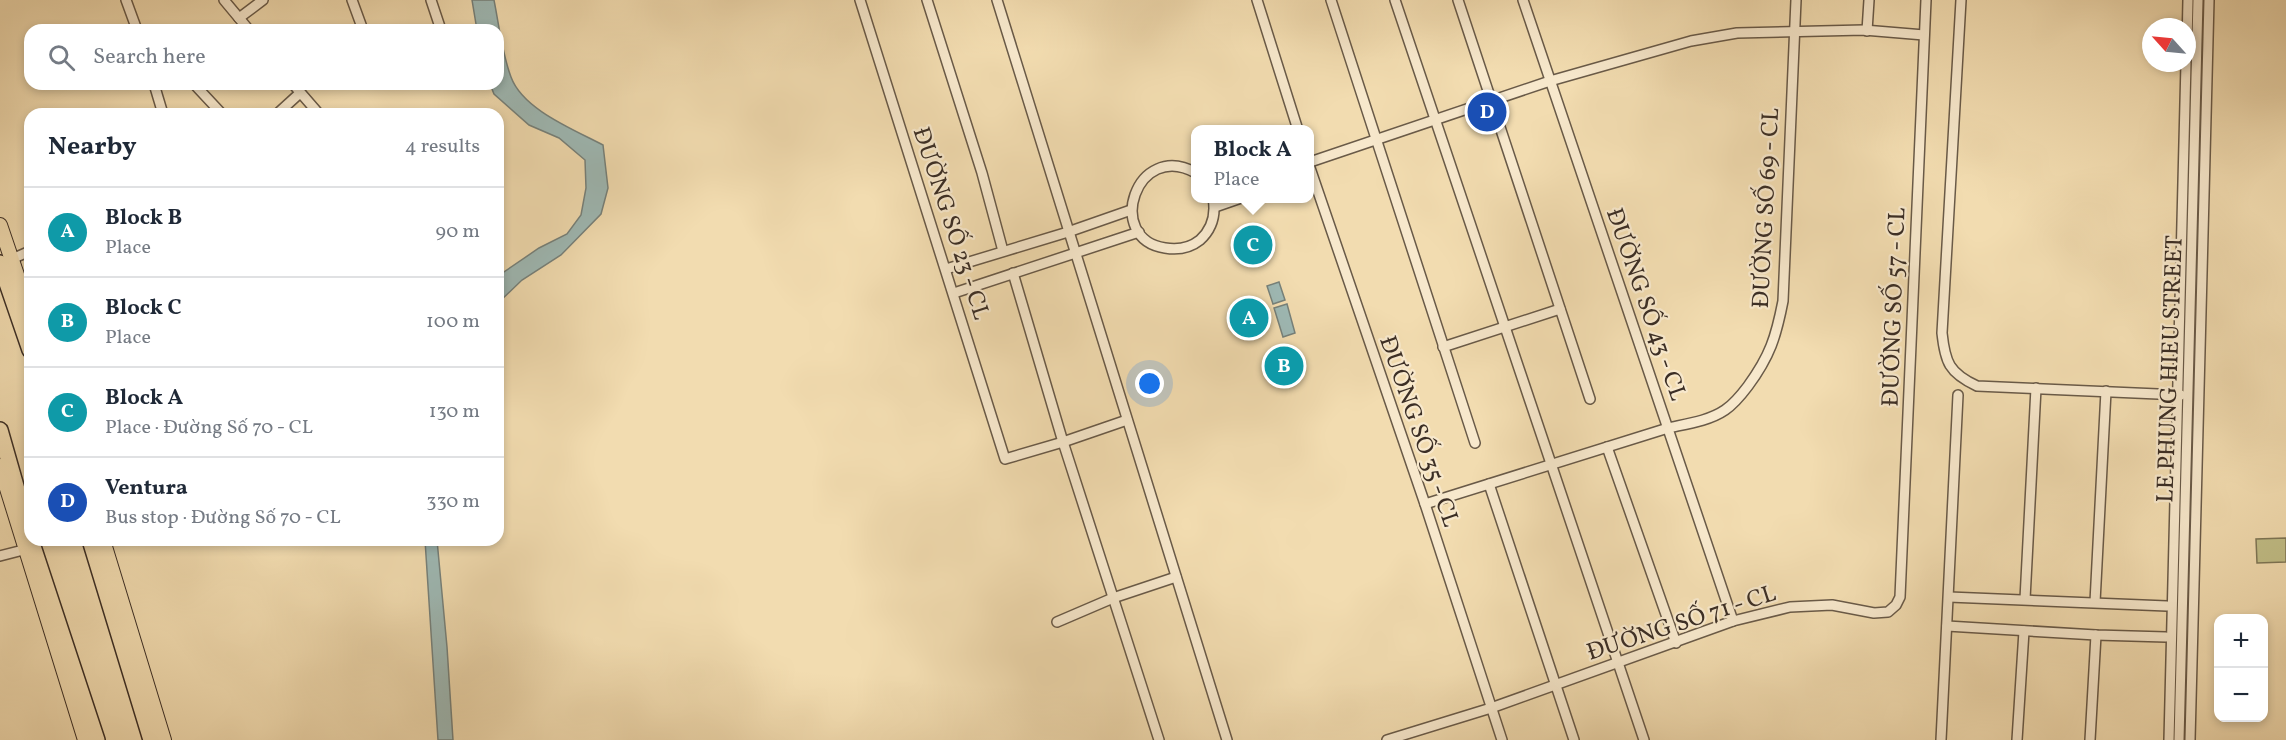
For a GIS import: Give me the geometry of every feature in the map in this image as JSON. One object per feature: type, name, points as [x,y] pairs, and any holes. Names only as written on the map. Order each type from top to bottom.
[{"type":"highway","points":[[6,261],[24,328]]},
{"type":"highway","points":[[0,430],[24,520]]},
{"type":"highway","points":[[31,546],[97,740]]},
{"type":"highway","points":[[92,546],[135,667],[151,740]]},
{"type":"main road","points":[[0,225],[6,261],[24,300]]},
{"type":"main road","points":[[0,466],[24,528]]},
{"type":"main road","points":[[31,546],[85,740]]},
{"type":"main road","points":[[105,546],[135,667],[164,740]]},
{"type":"street","points":[[126,0],[135,24]]},
{"type":"street","points":[[224,0],[244,24]]},
{"type":"street","points":[[239,18],[263,0]]},
{"type":"street","points":[[352,0],[361,24]]},
{"type":"street","points":[[430,0],[439,24]]},
{"type":"street","name":"ĐƯỜNG SỐ 23 - CL","points":[[860,0],[1005,459],[1063,442]]},
{"type":"street","points":[[927,0],[982,173],[1003,252]]},
{"type":"street","points":[[997,0],[1227,740]]},
{"type":"street","points":[[1257,0],[1297,125]]},
{"type":"street","points":[[1331,0],[1475,443]]},
{"type":"street","points":[[1395,0],[1644,740]]},
{"type":"street","points":[[1458,0],[1590,399]]},
{"type":"street","name":"ĐƯỜNG SỐ 43 - CL","points":[[1523,0],[1734,621]]},
{"type":"street","name":"ĐƯỜNG SỐ 69 - CL","points":[[1425,504],[1668,428],[1699,421],[1725,410],[1743,393],[1764,364],[1776,336],[1783,301],[1796,0]]},
{"type":"street","points":[[1867,30],[1869,0]]},
{"type":"street","name":"ĐƯỜNG SỐ 57 - CL","points":[[1888,612],[1896,605],[1900,597],[1926,0]]},
{"type":"street","points":[[1960,0],[1942,333],[1944,354],[1950,368],[1963,380],[1977,386],[2199,396]]},
{"type":"street","points":[[2182,18],[2183,0]]},
{"type":"street","points":[[2188,0],[2188,18]]},
{"type":"street","name":"LE PHUNG HIEU STREET","points":[[2190,740],[2199,396],[2198,0]]},
{"type":"street","name":"LE PHUNG HIEU STREET","points":[[2163,740],[2167,606],[2179,395],[2197,271],[2209,0]]},
{"type":"street","points":[[134,19],[139,24]]},
{"type":"street","points":[[1314,161],[1550,81],[1691,41],[1737,33],[1867,30],[1924,34]]},
{"type":"street","name":"LE PHUNG HIEU STREET","points":[[2179,740],[2178,270],[2181,72]]},
{"type":"street","name":"LE PHUNG HIEU STREET","points":[[2178,270],[2187,72]]},
{"type":"street","points":[[156,90],[161,108]]},
{"type":"street","points":[[200,90],[216,108]]},
{"type":"street","points":[[298,90],[314,108]]},
{"type":"street","points":[[284,108],[300,93]]},
{"type":"street","points":[[1191,171],[1181,166],[1167,166],[1153,171],[1142,180],[1134,193],[1131,210],[1139,232],[1160,248],[1173,250],[1186,248],[1198,242],[1207,232],[1213,220],[1214,203]]},
{"type":"street","name":"ĐƯỜNG SỐ 35 - CL","points":[[1314,180],[1425,504],[1502,740]]},
{"type":"street","points":[[946,269],[1068,232],[1131,210]]},
{"type":"street","points":[[954,293],[1139,232]]},
{"type":"street","points":[[6,261],[24,254]]},
{"type":"street","points":[[2178,270],[2197,271]]},
{"type":"street","points":[[1012,273],[1063,442],[1159,740]]},
{"type":"street","points":[[1443,347],[1560,309]]},
{"type":"street","points":[[2025,599],[2036,388]]},
{"type":"street","points":[[2095,602],[2106,392]]},
{"type":"street","points":[[1941,740],[1958,394]]},
{"type":"street","name":"LE PHUNG HIEU STREET","points":[[2169,740],[2179,395]]},
{"type":"street","points":[[1063,442],[1127,420]]},
{"type":"street","points":[[1606,447],[1676,643]]},
{"type":"street","points":[[1489,484],[1574,740]]},
{"type":"street","points":[[0,556],[24,546]]},
{"type":"street","points":[[1057,622],[1113,598],[1176,577]]},
{"type":"street","points":[[1949,597],[2167,606]]},
{"type":"street","name":"ĐƯỜNG SỐ 71 - CL","points":[[1387,740],[1491,708],[1734,621],[1790,607],[1832,606],[1874,613],[1888,612]]},
{"type":"street","points":[[1947,626],[2166,637]]},
{"type":"street","points":[[2017,740],[2025,631]]},
{"type":"street","points":[[2090,740],[2096,635]]},
{"type":"shaded area","points":[[2286,538],[2286,562],[2257,563],[2256,539]]},
{"type":"water","points":[[472,0],[494,0],[498,24],[476,24]]},
{"type":"water","points":[[504,53],[511,77],[517,89],[526,99],[551,118],[603,145],[608,188],[601,214],[561,255],[522,280],[504,297],[504,272],[539,248],[567,234],[581,215],[586,188],[585,160],[559,138],[529,125],[492,90],[504,90]]},
{"type":"water","points":[[1279,282],[1285,300],[1273,304],[1267,286]]},
{"type":"water","points":[[1287,304],[1295,333],[1283,337],[1274,308]]},
{"type":"water","points":[[425,546],[438,546],[447,647],[453,740],[438,740]]},
{"type":"place","name":"Ventura","points":[[1487,112]]},
{"type":"place","name":"Block A","points":[[1253,245]]},
{"type":"place","name":"Block B","points":[[1249,318]]},
{"type":"place","name":"Block C","points":[[1284,366]]}]
